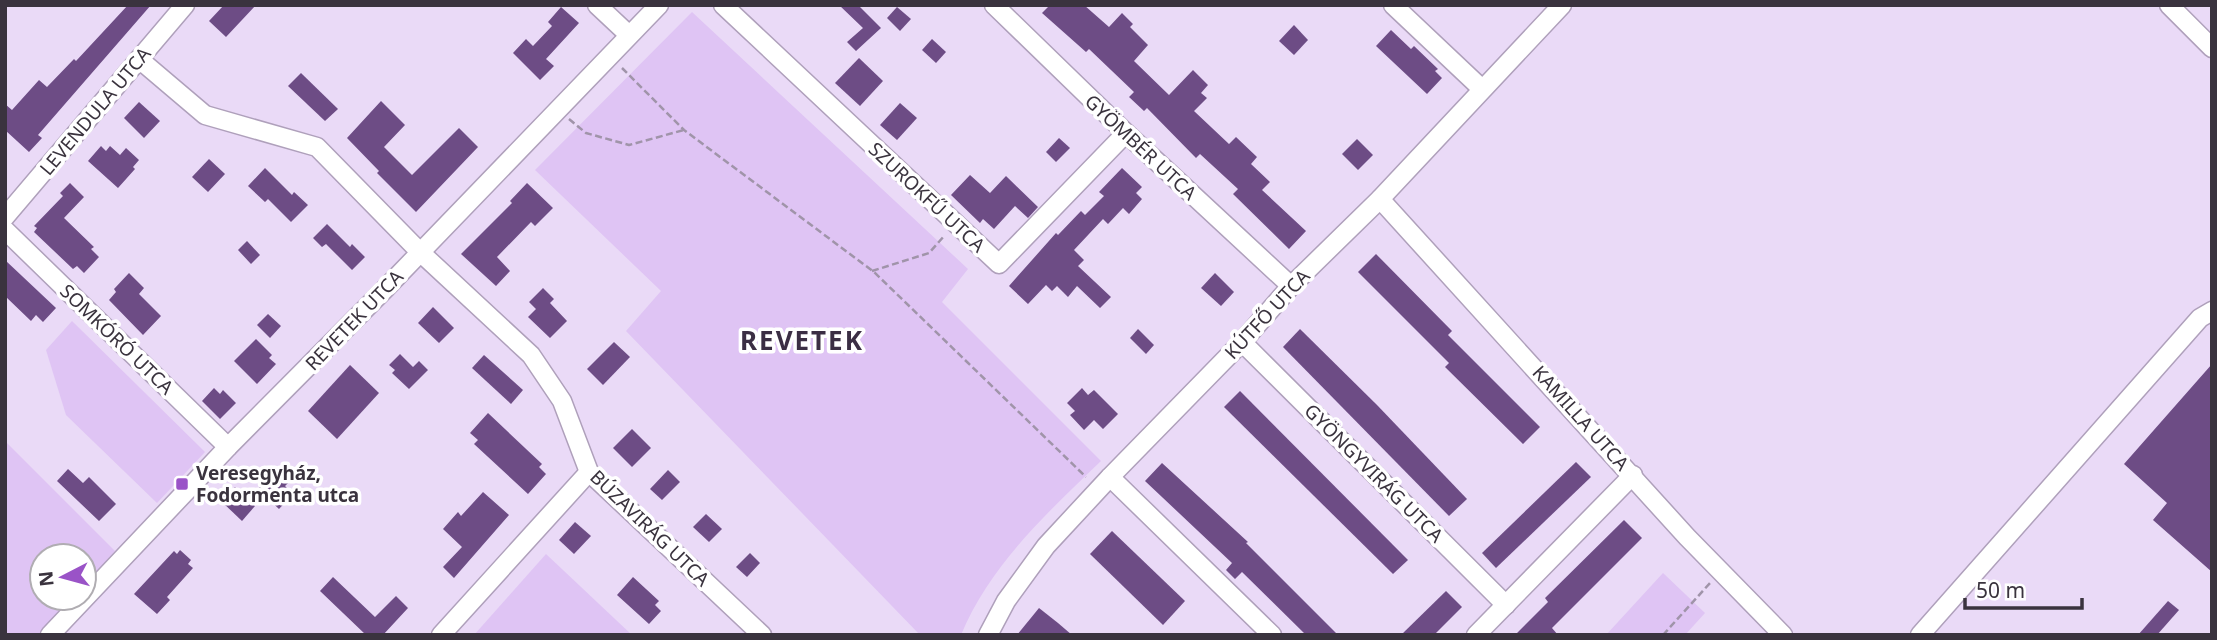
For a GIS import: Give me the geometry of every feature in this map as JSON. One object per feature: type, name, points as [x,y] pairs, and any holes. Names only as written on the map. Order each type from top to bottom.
[{"type":"street","name":"LEVENDULA UTCA","points":[[5,217],[184,5]]},
{"type":"street","points":[[597,5],[629,35]]},
{"type":"street","name":"REVETEK UTCA","points":[[50,635],[228,447],[659,5]]},
{"type":"street","name":"SZUROKFŰ UTCA","points":[[723,5],[999,264],[1126,134]]},
{"type":"street","name":"GYÖMBÉR UTCA","points":[[994,5],[1126,134],[1291,286]]},
{"type":"street","points":[[1393,5],[1482,89]]},
{"type":"street","name":"KÚTFŐ UTCA","points":[[988,635],[1006,601],[1046,546],[1242,342],[1291,286],[1380,199],[1562,5]]},
{"type":"street","points":[[2169,5],[2212,48]]},
{"type":"street","name":"BÚZAVIRÁG UTCA","points":[[139,59],[205,115],[317,147],[420,252],[531,355],[562,401],[589,472],[762,635]]},
{"type":"street","name":"KAMILLA UTCA","points":[[1380,199],[1720,572],[1783,635]]},
{"type":"street","name":"SOMKÓRÓ UTCA","points":[[5,230],[228,447]]},
{"type":"street","points":[[1920,635],[2200,318],[2212,311]]},
{"type":"street","name":"GYÖNGYVIRÁG UTCA","points":[[1242,342],[1506,605]]},
{"type":"street","points":[[441,635],[589,472]]},
{"type":"street","points":[[1476,635],[1633,475]]},
{"type":"street","points":[[1104,483],[1272,635]]},
{"type":"path","points":[[609,55],[684,130],[872,271],[1104,483]]},
{"type":"path","points":[[557,109],[586,133],[629,145],[684,130]]},
{"type":"path","points":[[872,271],[929,253],[955,224]]},
{"type":"path","points":[[1663,635],[1720,572]]},
{"type":"shaded area","points":[[692,12],[968,269],[942,302],[1101,461],[1041,520],[1004,563],[973,610],[961,635],[920,635],[626,331],[661,291],[535,170]]},
{"type":"shaded area","points":[[72,321],[205,452],[157,503],[66,415],[46,350]]},
{"type":"shaded area","points":[[5,441],[115,551],[98,570],[98,542],[28,542],[28,612],[62,612],[41,635],[5,635]]},
{"type":"shaded area","points":[[546,554],[632,635],[474,635]]},
{"type":"shaded area","points":[[1663,573],[1705,613],[1685,635],[1606,635]]},
{"type":"building","points":[[128,5],[151,5],[38,135],[42,138],[29,152],[5,130],[5,104],[12,110],[39,80],[47,87],[74,59],[76,61]]},
{"type":"building","points":[[224,5],[256,5],[226,37],[209,21]]},
{"type":"building","points":[[839,5],[858,5],[881,28],[856,51],[847,42],[863,28]]},
{"type":"building","points":[[1050,5],[1084,5],[1109,27],[1122,13],[1133,24],[1130,27],[1148,45],[1134,61],[1169,95],[1193,70],[1208,85],[1201,93],[1207,98],[1194,111],[1229,144],[1236,137],[1257,157],[1251,164],[1270,182],[1262,190],[1306,231],[1289,249],[1233,194],[1238,189],[1200,154],[1196,158],[1147,108],[1144,111],[1129,97],[1134,92],[1089,49],[1086,52],[1042,13]]},
{"type":"building","points":[[561,7],[579,23],[546,59],[554,66],[540,80],[513,53],[526,39],[533,46],[552,26],[548,22]]},
{"type":"building","points":[[897,7],[911,19],[900,31],[887,18]]},
{"type":"building","points":[[1294,25],[1308,40],[1294,55],[1279,41]]},
{"type":"building","points":[[1391,30],[1411,49],[1414,46],[1438,69],[1435,71],[1442,78],[1427,94],[1376,46]]},
{"type":"building","points":[[932,39],[946,52],[936,63],[922,50]]},
{"type":"building","points":[[859,58],[883,81],[860,106],[835,83]]},
{"type":"building","points":[[301,73],[338,109],[325,121],[288,86]]},
{"type":"building","points":[[381,101],[405,125],[384,147],[412,175],[459,128],[478,147],[416,212],[347,138]]},
{"type":"building","points":[[139,102],[160,121],[144,138],[124,118]]},
{"type":"building","points":[[900,103],[917,118],[897,140],[880,125]]},
{"type":"building","points":[[1059,138],[1070,148],[1056,162],[1046,152]]},
{"type":"building","points":[[1357,139],[1373,155],[1358,170],[1342,154]]},
{"type":"building","points":[[101,146],[106,151],[110,146],[120,155],[126,148],[139,160],[133,167],[135,169],[118,188],[88,161]]},
{"type":"building","points":[[209,159],[225,174],[208,192],[192,177]]},
{"type":"building","points":[[265,168],[292,195],[294,192],[308,205],[291,222],[268,199],[265,202],[248,186]]},
{"type":"building","points":[[1122,168],[1142,187],[1136,193],[1142,199],[1129,214],[1123,208],[1108,224],[1103,219],[1074,250],[1084,260],[1078,266],[1111,297],[1100,308],[1077,286],[1068,297],[1057,286],[1052,291],[1046,285],[1028,304],[1009,286],[1056,233],[1058,235],[1081,211],[1085,215],[1104,196],[1099,192]]},
{"type":"building","points":[[970,175],[990,193],[1006,176],[1038,207],[1028,218],[1015,206],[994,229],[983,219],[980,223],[951,195]]},
{"type":"building","points":[[70,183],[84,197],[64,218],[94,247],[91,249],[99,257],[84,273],[77,266],[73,269],[34,232],[37,228],[34,226],[63,196],[60,193]]},
{"type":"building","points":[[527,183],[553,208],[535,226],[531,222],[497,257],[510,271],[496,286],[461,254],[512,203],[510,201]]},
{"type":"building","points":[[327,224],[350,247],[352,244],[365,257],[352,270],[326,244],[322,247],[313,238]]},
{"type":"building","points":[[247,241],[260,255],[251,264],[238,250]]},
{"type":"building","points":[[1376,254],[1452,331],[1448,335],[1540,427],[1523,444],[1445,367],[1449,363],[1358,272]]},
{"type":"building","points":[[5,260],[56,308],[43,322],[36,315],[31,321],[5,296]]},
{"type":"building","points":[[129,273],[144,288],[139,294],[161,316],[143,335],[109,300],[116,292],[114,289]]},
{"type":"building","points":[[1215,273],[1234,292],[1221,306],[1201,288]]},
{"type":"building","points":[[543,288],[554,299],[550,303],[567,321],[550,338],[528,317],[536,309],[529,302]]},
{"type":"building","points":[[433,307],[454,328],[439,343],[418,323]]},
{"type":"building","points":[[268,314],[281,326],[270,338],[257,325]]},
{"type":"building","points":[[1138,329],[1154,345],[1146,354],[1130,338]]},
{"type":"building","points":[[1300,329],[1467,499],[1449,516],[1283,347]]},
{"type":"building","points":[[256,339],[272,355],[269,358],[276,364],[257,384],[234,361]]},
{"type":"building","points":[[614,342],[630,357],[603,385],[587,369]]},
{"type":"building","points":[[400,354],[413,367],[419,361],[428,370],[409,389],[392,373],[395,370],[389,365]]},
{"type":"building","points":[[484,355],[523,390],[511,404],[472,368]]},
{"type":"building","points":[[2212,364],[2212,572],[2153,520],[2167,503],[2124,464]]},
{"type":"building","points":[[350,365],[379,393],[337,439],[308,411]]},
{"type":"building","points":[[214,388],[220,394],[223,390],[236,403],[220,419],[202,401]]},
{"type":"building","points":[[1082,388],[1088,395],[1094,390],[1118,414],[1103,429],[1094,420],[1084,430],[1070,415],[1075,411],[1067,403]]},
{"type":"building","points":[[1240,391],[1408,560],[1393,574],[1224,407]]},
{"type":"building","points":[[488,413],[542,464],[539,467],[546,474],[528,494],[474,444],[478,440],[470,433]]},
{"type":"building","points":[[632,429],[651,448],[632,467],[613,448]]},
{"type":"building","points":[[1576,462],[1591,477],[1496,568],[1482,553]]},
{"type":"building","points":[[1162,463],[1248,542],[1246,543],[1338,635],[1306,635],[1242,572],[1235,579],[1226,570],[1232,563],[1145,481]]},
{"type":"building","points":[[68,469],[83,483],[89,477],[116,504],[99,521],[57,481]]},
{"type":"building","points":[[668,470],[680,482],[662,500],[650,489]]},
{"type":"building","points":[[277,473],[288,483],[285,486],[293,494],[279,509],[258,489],[272,474],[275,476]]},
{"type":"building","points":[[235,487],[255,506],[242,521],[221,501]]},
{"type":"building","points":[[483,492],[509,515],[454,578],[443,567],[462,547],[443,529],[458,512],[461,516]]},
{"type":"building","points":[[706,514],[722,529],[709,542],[693,527]]},
{"type":"building","points":[[1624,520],[1642,538],[1552,628],[1558,635],[1515,635],[1548,602],[1545,598]]},
{"type":"building","points":[[575,522],[591,536],[574,554],[559,540]]},
{"type":"building","points":[[1112,531],[1185,601],[1163,625],[1090,554]]},
{"type":"building","points":[[180,550],[191,560],[188,564],[193,568],[167,597],[170,600],[157,614],[134,594],[174,551],[177,554]]},
{"type":"building","points":[[750,553],[760,563],[747,577],[736,567]]},
{"type":"building","points":[[333,577],[375,617],[396,596],[408,608],[383,635],[366,635],[320,591]]},
{"type":"building","points":[[633,577],[659,601],[655,605],[661,611],[649,624],[617,595]]},
{"type":"building","points":[[1446,591],[1462,607],[1434,635],[1401,635]]},
{"type":"building","points":[[2168,601],[2179,610],[2157,635],[2138,635]]},
{"type":"building","points":[[1039,608],[1058,623],[1072,635],[1017,635]]},
{"type":"place","name":"Veresegyház, Fodormenta utca","points":[[182,484]]},
{"type":"district","name":"REVETEK","points":[[802,340]]}]
